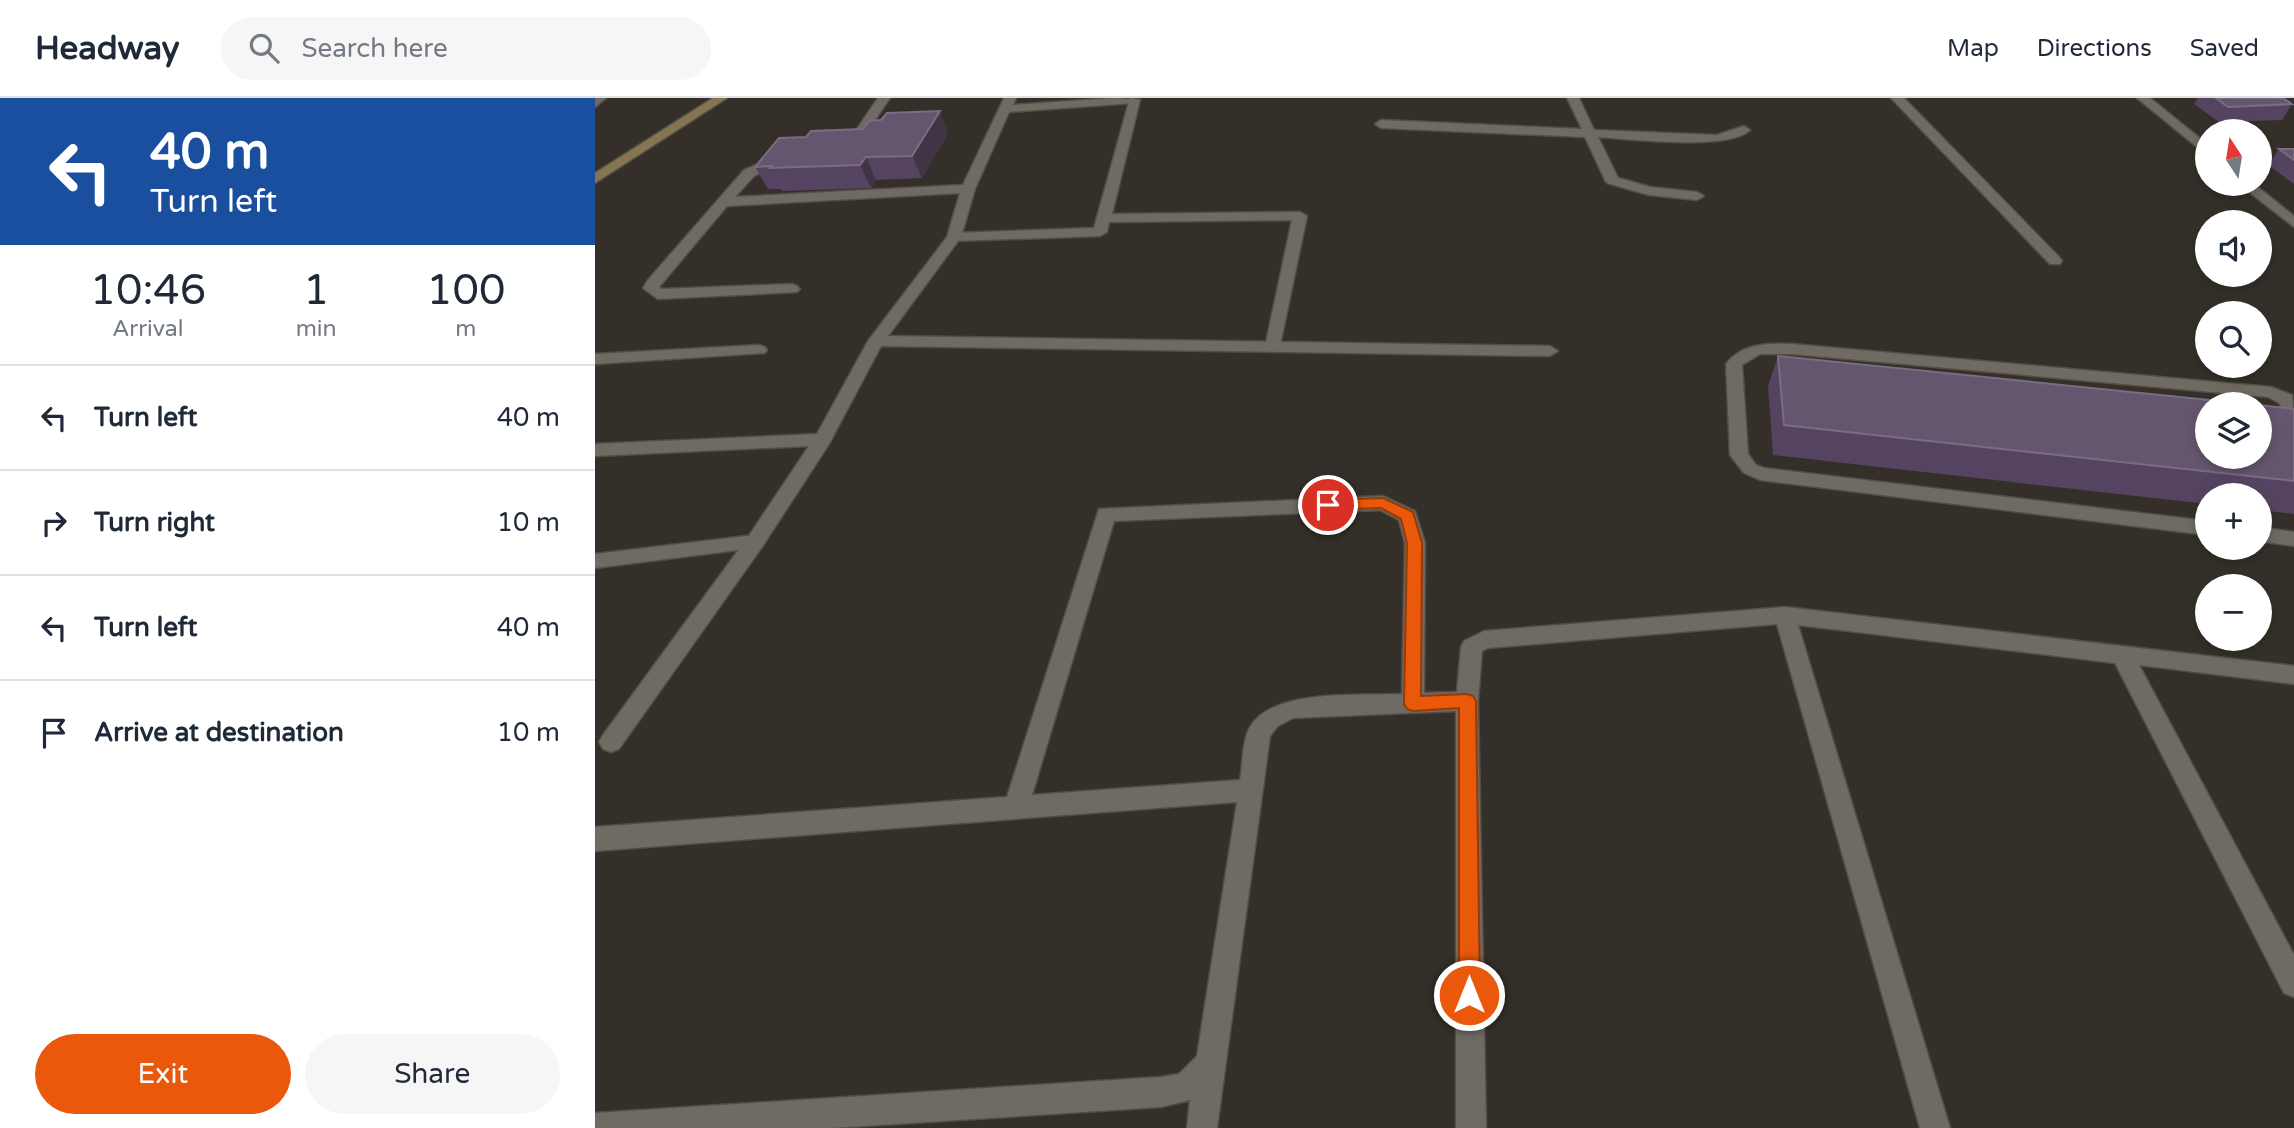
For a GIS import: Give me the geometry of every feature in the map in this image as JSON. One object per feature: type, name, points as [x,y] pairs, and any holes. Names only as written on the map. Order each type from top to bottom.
[{"type":"street","points":[[595,103],[600,98]]},
{"type":"street","points":[[595,179],[721,98]]},
{"type":"street","points":[[841,146],[857,140],[884,98]]},
{"type":"street","points":[[1573,98],[1612,180],[1649,191],[1697,196]]},
{"type":"street","points":[[1897,98],[2055,261]]},
{"type":"street","points":[[2143,98],[2195,141]]},
{"type":"street","points":[[611,741],[755,542],[823,440],[876,341],[954,237],[968,189],[1007,104],[1134,99],[1100,232],[954,237]]},
{"type":"street","points":[[1381,124],[1717,139],[1744,130]]},
{"type":"street","points":[[792,289],[658,294],[652,288],[655,280],[749,173],[770,162],[794,156]]},
{"type":"street","points":[[724,202],[968,189]]},
{"type":"street","points":[[2261,196],[2294,223]]},
{"type":"street","points":[[1103,218],[1300,216],[1273,347]]},
{"type":"street","points":[[876,341],[1550,351]]},
{"type":"street","points":[[2195,527],[1760,474],[1750,469],[1739,455],[1734,364],[1745,354],[1773,348],[1792,349],[2271,392],[2287,398],[2294,413]]},
{"type":"street","points":[[595,359],[759,350]]},
{"type":"street","points":[[595,450],[823,440]]},
{"type":"street","points":[[1016,807],[1106,514],[1383,503],[1408,516],[1415,543],[1413,704]]},
{"type":"street","points":[[2272,535],[2294,538]]},
{"type":"street","points":[[595,561],[755,542]]},
{"type":"street","points":[[1786,615],[1935,1128]]},
{"type":"street","points":[[1471,1128],[1467,701],[1472,647],[1484,640],[1786,615],[2294,675]]},
{"type":"street","points":[[2122,655],[2294,983]]},
{"type":"street","points":[[1202,1128],[1259,733],[1271,719],[1290,709],[1467,701]]},
{"type":"street","points":[[595,839],[1251,790]]},
{"type":"street","points":[[595,1128],[1161,1092],[1187,1087],[1210,1063]]},
{"type":"building","points":[[2216,98],[2283,98],[2292,104],[2228,107]]},
{"type":"building","points":[[940,111],[912,156],[866,157],[860,165],[755,167],[779,138],[806,137],[811,131],[863,129],[869,121],[881,120],[887,113]]},
{"type":"building","points":[[2279,149],[2294,149],[2294,160]]},
{"type":"building","points":[[1778,356],[2195,398],[2195,469],[2272,469],[2272,406],[2294,409],[2294,481],[1784,425]]},
{"type":"route","points":[[1328,505],[1383,503],[1408,516],[1415,543],[1413,704],[1467,701],[1469,995]]}]
